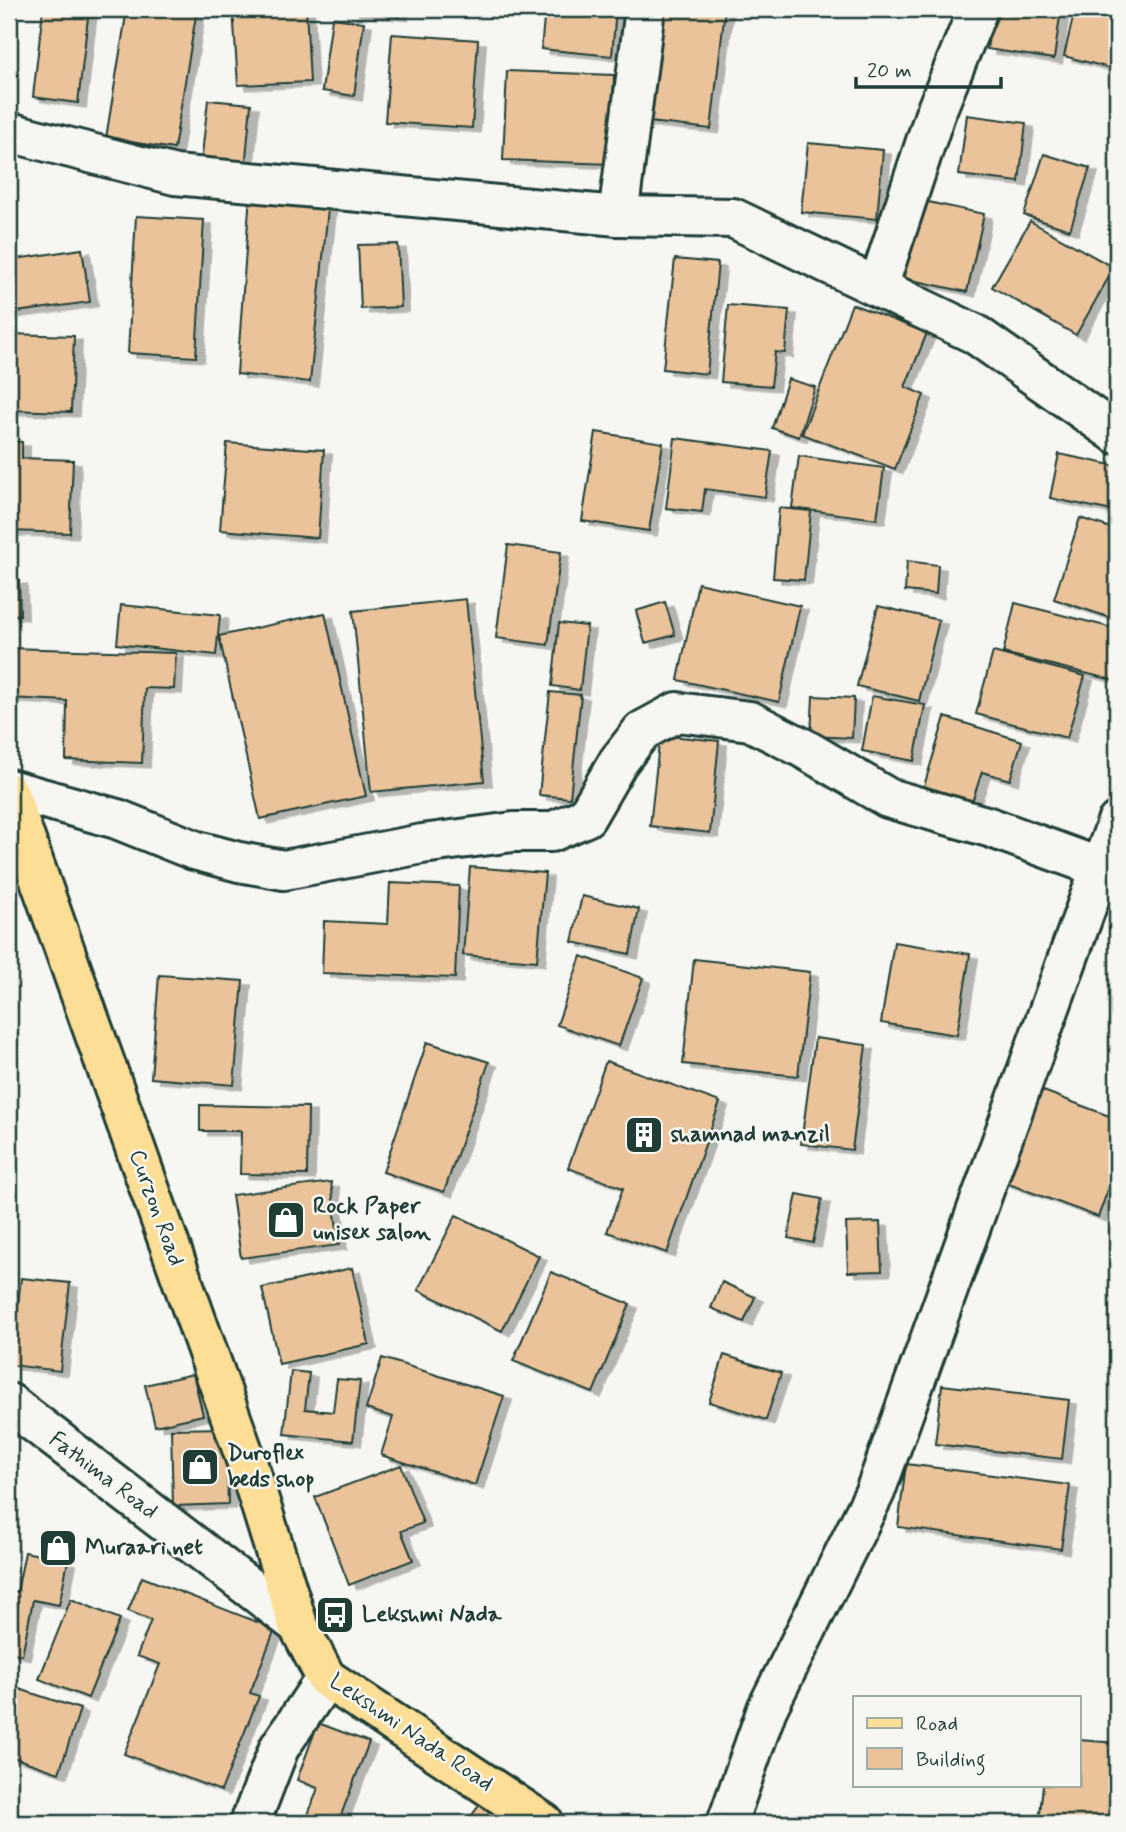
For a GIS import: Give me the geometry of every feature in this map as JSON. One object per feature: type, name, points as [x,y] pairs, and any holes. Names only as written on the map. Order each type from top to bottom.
[{"type":"main road","name":"Curzon Road","points":[[9,791],[251,1474],[298,1625]]},
{"type":"main road","name":"Lekshmi Nada Road","points":[[298,1625],[326,1678],[544,1823]]},
{"type":"street","points":[[618,216],[645,9]]},
{"type":"street","points":[[878,287],[936,114],[978,9]]},
{"type":"street","points":[[9,132],[175,174],[618,216],[733,218],[975,334],[1117,434]]},
{"type":"street","points":[[9,791],[117,819],[194,850],[284,870],[422,844],[513,832],[551,832],[586,817],[618,762],[642,731],[677,712],[750,721],[803,748],[888,798],[989,827],[1101,868]]},
{"type":"street","points":[[727,1823],[767,1709],[875,1492],[1117,822]]},
{"type":"street","name":"Fathima Road","points":[[9,1403],[298,1625]]},
{"type":"street","points":[[250,1823],[279,1748],[326,1678]]},
{"type":"building","points":[[43,9],[89,9],[78,103],[33,97]]},
{"type":"building","points":[[127,9],[197,9],[174,149],[106,138]]},
{"type":"building","points":[[233,9],[306,9],[310,82],[238,85]]},
{"type":"building","points":[[400,9],[400,16],[351,11]]},
{"type":"building","points":[[545,9],[616,9],[612,56],[541,49]]},
{"type":"building","points":[[654,9],[725,9],[711,129],[641,121]]},
{"type":"building","points":[[993,9],[1061,9],[1054,59],[987,49]]},
{"type":"building","points":[[1075,9],[1117,9],[1117,70],[1064,56]]},
{"type":"building","points":[[332,18],[364,22],[354,96],[322,91]]},
{"type":"building","points":[[392,34],[478,40],[472,128],[385,122]]},
{"type":"building","points":[[507,71],[614,75],[611,164],[503,160]]},
{"type":"building","points":[[208,100],[251,104],[245,169],[201,164]]},
{"type":"building","points":[[967,115],[1026,123],[1019,182],[959,175]]},
{"type":"building","points":[[808,143],[883,150],[877,219],[801,212]]},
{"type":"building","points":[[1044,154],[1090,168],[1070,230],[1024,215]]},
{"type":"building","points":[[250,194],[329,199],[310,382],[237,374]]},
{"type":"building","points":[[914,199],[984,214],[967,292],[898,277]]},
{"type":"building","points":[[136,216],[204,220],[196,357],[128,353]]},
{"type":"building","points":[[1030,221],[1114,268],[1076,335],[992,287]]},
{"type":"building","points":[[398,244],[401,307],[361,309],[358,245]]},
{"type":"building","points":[[82,249],[90,302],[9,313],[9,260]]},
{"type":"building","points":[[675,259],[718,263],[707,374],[663,369]]},
{"type":"building","points":[[852,304],[927,333],[905,387],[924,395],[895,469],[802,434]]},
{"type":"building","points":[[728,305],[789,310],[785,353],[775,352],[771,386],[721,382]]},
{"type":"building","points":[[9,334],[74,336],[71,412],[9,410]]},
{"type":"building","points":[[788,379],[815,387],[799,437],[772,428]]},
{"type":"building","points":[[596,432],[663,443],[649,531],[582,521]]},
{"type":"building","points":[[675,438],[772,451],[765,497],[705,489],[702,512],[666,508]]},
{"type":"building","points":[[9,441],[22,442],[22,458],[73,460],[70,533],[9,531]]},
{"type":"building","points":[[227,443],[324,450],[318,538],[220,530]]},
{"type":"building","points":[[1059,454],[1117,466],[1117,512],[1050,498]]},
{"type":"building","points":[[799,456],[884,468],[877,519],[792,508]]},
{"type":"building","points":[[779,508],[811,511],[804,580],[773,578]]},
{"type":"building","points":[[1080,518],[1117,530],[1117,620],[1054,599]]},
{"type":"building","points":[[508,545],[561,552],[548,645],[496,638]]},
{"type":"building","points":[[907,561],[938,565],[936,594],[905,591]]},
{"type":"building","points":[[9,580],[19,580],[20,615],[9,615]]},
{"type":"building","points":[[698,583],[800,606],[779,702],[678,680]]},
{"type":"building","points":[[466,599],[484,781],[371,792],[353,611]]},
{"type":"building","points":[[665,602],[675,635],[645,643],[636,611]]},
{"type":"building","points":[[1015,603],[1117,629],[1117,681],[1003,653]]},
{"type":"building","points":[[121,605],[220,615],[216,655],[117,644]]},
{"type":"building","points":[[878,606],[939,620],[919,701],[857,686]]},
{"type":"building","points":[[325,613],[366,796],[260,819],[219,636]]},
{"type":"building","points":[[559,623],[587,626],[580,690],[552,686]]},
{"type":"building","points":[[9,648],[176,653],[174,689],[145,688],[142,763],[66,760],[67,701],[9,698]]},
{"type":"building","points":[[993,652],[1085,676],[1067,738],[976,714]]},
{"type":"building","points":[[550,692],[581,695],[570,798],[539,795]]},
{"type":"building","points":[[813,696],[854,698],[852,738],[811,736]]},
{"type":"building","points":[[872,696],[925,705],[914,761],[862,751]]},
{"type":"building","points":[[945,717],[1022,741],[1010,780],[982,772],[972,802],[924,786]]},
{"type":"building","points":[[660,735],[719,741],[710,833],[650,826]]},
{"type":"building","points":[[470,867],[545,873],[537,961],[463,955]]},
{"type":"building","points":[[390,883],[459,886],[455,978],[322,973],[324,921],[388,924]]},
{"type":"building","points":[[582,896],[639,909],[630,954],[572,942]]},
{"type":"building","points":[[894,942],[970,954],[957,1035],[881,1023]]},
{"type":"building","points":[[581,956],[643,978],[619,1046],[557,1025]]},
{"type":"building","points":[[694,959],[810,972],[798,1076],[683,1064]]},
{"type":"building","points":[[159,975],[243,981],[234,1085],[151,1078]]},
{"type":"building","points":[[815,1038],[866,1045],[852,1150],[801,1144]]},
{"type":"building","points":[[427,1042],[489,1062],[444,1192],[383,1172]]},
{"type":"building","name":"shamnad manzil","points":[[606,1061],[720,1102],[667,1253],[607,1232],[623,1188],[568,1168]]},
{"type":"building","points":[[1033,1087],[1117,1119],[1117,1165],[1098,1217],[998,1180]]},
{"type":"building","points":[[200,1105],[308,1107],[307,1175],[240,1174],[241,1131],[200,1131]]},
{"type":"building","name":"Rock Paper unisex salon","points":[[331,1182],[339,1245],[241,1258],[232,1195]]},
{"type":"building","points":[[797,1194],[822,1199],[813,1243],[788,1238]]},
{"type":"building","points":[[456,1215],[539,1256],[502,1331],[418,1290]]},
{"type":"building","points":[[880,1222],[882,1271],[848,1272],[846,1223]]},
{"type":"building","points":[[352,1268],[369,1344],[279,1364],[262,1288]]},
{"type":"building","points":[[551,1272],[630,1304],[593,1393],[513,1361]]},
{"type":"building","points":[[21,1278],[70,1283],[60,1371],[11,1365]]},
{"type":"building","points":[[722,1282],[755,1297],[744,1322],[711,1308]]},
{"type":"building","points":[[724,1355],[781,1373],[766,1420],[709,1402]]},
{"type":"building","points":[[382,1358],[504,1396],[475,1485],[381,1455],[393,1417],[366,1409]]},
{"type":"building","points":[[291,1371],[309,1373],[305,1409],[333,1412],[337,1379],[360,1381],[353,1441],[284,1434]]},
{"type":"building","points":[[193,1374],[203,1415],[155,1426],[145,1385]]},
{"type":"building","points":[[942,1385],[1069,1400],[1062,1459],[935,1444]]},
{"type":"building","name":"Duroflex beds shop","points":[[226,1428],[228,1504],[173,1506],[171,1429]]},
{"type":"building","points":[[906,1464],[1070,1485],[1061,1549],[898,1527]]},
{"type":"building","points":[[401,1465],[423,1523],[401,1531],[413,1560],[349,1585],[315,1497]]},
{"type":"building","points":[[25,1552],[68,1561],[59,1605],[33,1600],[22,1655],[9,1652],[9,1590],[17,1592]]},
{"type":"building","points":[[142,1577],[275,1629],[250,1693],[259,1696],[221,1791],[124,1754],[160,1664],[137,1656],[151,1620],[128,1611]]},
{"type":"building","points":[[71,1599],[120,1619],[88,1698],[39,1679]]},
{"type":"building","points":[[10,1686],[80,1709],[59,1773],[9,1756]]},
{"type":"building","points":[[318,1723],[369,1742],[338,1823],[305,1823],[318,1788],[297,1780]]},
{"type":"building","points":[[1080,1740],[1117,1743],[1117,1823],[1039,1823],[1043,1786],[1080,1786]]},
{"type":"building","points":[[484,1799],[516,1823],[466,1823]]},
{"type":"place","name":"shamnad manzil","points":[[644,1135]]},
{"type":"place","name":"Rock Paper unisex salon","points":[[286,1220]]},
{"type":"place","name":"Duroflex beds shop","points":[[200,1467]]},
{"type":"place","name":"Muraari net","points":[[58,1548]]},
{"type":"place","name":"Lekshmi Nada","points":[[335,1615]]}]
